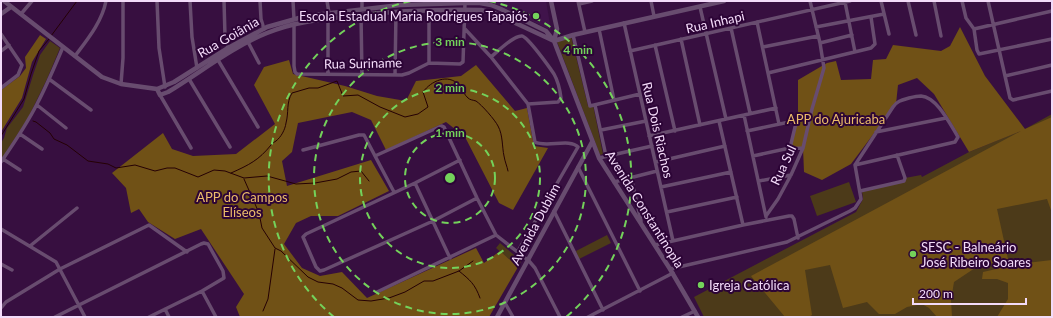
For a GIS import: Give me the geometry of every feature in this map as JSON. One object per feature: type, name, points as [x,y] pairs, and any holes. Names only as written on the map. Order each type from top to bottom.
[{"type":"street","name":"Rua Goiânia","points":[[4,1],[102,77],[122,84],[157,89],[197,68],[228,48],[266,29]]},
{"type":"street","points":[[21,14],[32,1]]},
{"type":"street","points":[[75,56],[96,26],[104,10],[106,1]]},
{"type":"street","points":[[122,84],[123,1]]},
{"type":"street","points":[[158,1],[159,48],[165,86]]},
{"type":"street","points":[[190,1],[192,37],[197,68]]},
{"type":"street","points":[[224,1],[225,36],[228,48]]},
{"type":"street","points":[[260,1],[261,19],[266,29]]},
{"type":"street","points":[[293,1],[294,22]]},
{"type":"street","points":[[327,1],[329,13]]},
{"type":"street","points":[[362,1],[362,9]]},
{"type":"street","points":[[550,1],[557,29],[554,41]]},
{"type":"street","points":[[585,32],[578,2],[592,1]]},
{"type":"street","points":[[651,1],[654,16]]},
{"type":"street","points":[[294,22],[380,13],[481,10],[494,13],[554,41],[585,32],[724,1]]},
{"type":"street","name":"Rua Sul","points":[[766,218],[778,199],[803,148],[812,109],[823,72],[824,60],[810,1]]},
{"type":"street","name":"Rua Inhapi","points":[[630,51],[850,1]]},
{"type":"street","points":[[881,1],[889,34]]},
{"type":"street","points":[[908,1],[916,35]]},
{"type":"street","points":[[934,1],[941,36]]},
{"type":"street","points":[[962,1],[966,18],[974,28],[977,50],[981,54],[1052,39]]},
{"type":"street","points":[[988,1],[1009,96],[1013,100],[1052,91]]},
{"type":"street","points":[[160,95],[168,92],[189,79],[266,29],[329,13],[400,3],[479,2],[501,9],[546,31],[554,41]]},
{"type":"street","points":[[479,2],[481,10]]},
{"type":"street","points":[[845,2],[855,52]]},
{"type":"street","points":[[395,75],[398,12],[400,3]]},
{"type":"street","points":[[465,3],[465,29],[491,57],[528,104],[532,118],[534,141],[541,144],[573,144],[578,146],[576,152],[518,251]]},
{"type":"street","points":[[700,6],[726,119]]},
{"type":"street","points":[[1,14],[11,7]]},
{"type":"street","points":[[380,7],[380,13]]},
{"type":"street","points":[[429,11],[429,63]]},
{"type":"street","points":[[974,28],[1052,12]]},
{"type":"street","points":[[816,27],[884,14]]},
{"type":"street","points":[[361,15],[362,75]]},
{"type":"street","points":[[768,73],[869,48],[874,44],[871,17]]},
{"type":"street","points":[[328,18],[328,74]]},
{"type":"street","name":"Rua Suriname","points":[[294,22],[294,66],[296,73],[302,74],[395,75],[409,73],[429,63],[461,64],[464,62],[465,29]]},
{"type":"street","points":[[757,22],[780,124]]},
{"type":"street","name":"Rua Dois Riachos","points":[[624,23],[673,241]]},
{"type":"street","points":[[731,28],[750,114]]},
{"type":"street","points":[[599,29],[614,100]]},
{"type":"street","points":[[1,34],[22,65],[18,75],[1,88]]},
{"type":"street","points":[[820,42],[852,34]]},
{"type":"street","points":[[573,35],[590,106]]},
{"type":"street","points":[[491,57],[514,38],[520,36],[524,37],[554,75],[561,97],[560,101],[528,104]]},
{"type":"street","points":[[763,47],[818,36]]},
{"type":"street","points":[[681,39],[700,125]]},
{"type":"street","name":"Avenida Constantinopla","points":[[554,41],[599,158],[672,271],[698,317]]},
{"type":"street","points":[[248,42],[259,63]]},
{"type":"street","points":[[1,51],[9,45]]},
{"type":"street","points":[[655,45],[675,131]]},
{"type":"street","points":[[20,170],[2,160],[20,134],[37,105],[50,79],[63,47]]},
{"type":"street","points":[[218,60],[258,128]]},
{"type":"street","points":[[1005,76],[1052,65]]},
{"type":"street","points":[[50,79],[92,110]]},
{"type":"street","points":[[189,79],[230,147]]},
{"type":"street","points":[[157,89],[191,148]]},
{"type":"street","points":[[581,110],[590,106],[640,94]]},
{"type":"street","points":[[588,317],[640,291],[672,271],[779,245],[798,238],[855,208],[861,199],[855,165],[896,103],[914,97],[925,97],[934,102],[958,136],[956,142],[855,165]]},
{"type":"street","points":[[37,105],[66,128]]},
{"type":"street","points":[[595,105],[606,156]]},
{"type":"street","points":[[650,136],[776,108]]},
{"type":"street","points":[[744,115],[766,218]]},
{"type":"street","points":[[876,132],[946,118]]},
{"type":"street","points":[[601,130],[646,121]]},
{"type":"street","points":[[719,121],[744,225]]},
{"type":"street","points":[[747,131],[794,121],[796,123],[790,148]]},
{"type":"street","points":[[375,156],[441,126],[444,127],[496,235],[518,251],[535,268],[560,317]]},
{"type":"street","points":[[20,134],[42,149]]},
{"type":"street","points":[[302,150],[364,135],[366,136],[394,192]]},
{"type":"street","name":"Avenida Dublim","points":[[497,317],[529,261],[554,211],[592,142]]},
{"type":"street","points":[[599,158],[652,146]]},
{"type":"street","points":[[656,162],[725,146]]},
{"type":"street","points":[[753,156],[790,148],[803,148]]},
{"type":"street","points":[[614,155],[621,179]]},
{"type":"street","points":[[860,191],[902,182],[904,178],[897,155]]},
{"type":"street","points":[[460,160],[415,183],[306,234],[304,237],[317,269],[320,271],[332,267],[477,198]]},
{"type":"street","points":[[578,167],[640,291]]},
{"type":"street","points":[[614,182],[657,171]]},
{"type":"street","points":[[661,187],[731,172]]},
{"type":"street","points":[[758,182],[790,175]]},
{"type":"street","points":[[631,177],[641,224]]},
{"type":"street","points":[[415,183],[450,258]]},
{"type":"street","points":[[667,212],[737,197]]},
{"type":"street","points":[[30,246],[77,208]]},
{"type":"street","points":[[554,211],[603,310]]},
{"type":"street","points":[[655,246],[744,225],[766,218],[792,216],[798,238]]},
{"type":"street","points":[[1,308],[6,302],[60,269],[150,225],[187,252]]},
{"type":"street","points":[[1,229],[54,260],[86,317]]},
{"type":"street","points":[[377,292],[496,235]]},
{"type":"street","points":[[55,317],[199,245],[204,243],[208,244],[223,272],[224,278],[202,291],[149,317]]},
{"type":"street","points":[[1,264],[12,270]]},
{"type":"street","points":[[202,291],[216,317]]},
{"type":"street","points":[[1,299],[6,302]]},
{"type":"street","points":[[505,303],[513,317]]},
{"type":"street","points":[[165,309],[169,317]]},
{"type":"street","points":[[682,317],[695,311]]},
{"type":"shaded area","name":"Escola Estadual Maria Rodrigues Tapajós","points":[[497,1],[546,1],[551,30],[494,3]]},
{"type":"shaded area","points":[[571,36],[588,106],[593,105],[603,154],[600,155],[556,39]]},
{"type":"shaded area","points":[[50,41],[60,48],[28,118],[1,160],[1,143],[7,128],[23,107],[40,55]]},
{"type":"shaded area","name":"SESC - Balneário José Ribeiro Soares","points":[[1052,114],[1052,317],[704,317],[694,297],[856,212],[863,199],[862,191],[902,182],[905,178],[921,175],[922,177],[969,152],[1025,129]]},
{"type":"shaded area","points":[[849,182],[856,202],[817,216],[810,196]]},
{"type":"shaded area","points":[[607,235],[611,243],[579,259],[576,251]]},
{"type":"shaded area","points":[[500,243],[521,261],[518,267],[496,248]]},
{"type":"green space","name":"SESC - Balneário José Ribeiro Soares","points":[[960,27],[985,76],[1025,129],[1052,117],[1052,213],[1047,199],[997,209],[1008,259],[978,266],[954,282],[951,300],[952,317],[937,317],[929,308],[922,304],[907,307],[895,314],[879,314],[867,302],[843,308],[830,265],[805,270],[812,315],[809,317],[785,317],[751,276],[1021,131],[969,152],[934,94],[917,78],[898,85],[896,104],[851,164],[822,180],[804,172],[803,148],[790,148],[795,129],[794,121],[798,114],[798,80],[827,63],[836,61],[841,80],[871,79],[873,60],[886,59],[893,45],[941,51],[950,46]]},
{"type":"green space","points":[[40,35],[46,39],[32,62],[22,98],[1,132],[1,90],[20,76],[26,68],[25,57]]},
{"type":"green space","name":"APP do Campos Elíseos","points":[[289,60],[293,74],[345,86],[377,96],[406,101],[416,81],[461,76],[476,65],[515,111],[527,108],[534,146],[548,148],[513,210],[499,203],[465,137],[446,122],[386,150],[371,120],[352,112],[298,123],[292,152],[282,161],[287,186],[371,160],[389,191],[338,216],[311,216],[296,223],[284,244],[302,268],[320,276],[342,272],[367,298],[476,248],[484,263],[500,251],[518,267],[489,317],[240,317],[236,307],[244,294],[201,229],[175,239],[148,222],[139,209],[131,213],[126,188],[112,173],[163,133],[172,149],[193,156],[236,154],[275,124],[254,85],[264,67]]},
{"type":"green space","points":[[1052,260],[1052,317],[997,317],[1008,299],[1008,283],[997,279],[982,279],[983,272],[1018,264]]},
{"type":"waterway","points":[[51,36],[77,1]]},
{"type":"waterway","points":[[1,136],[24,99],[39,51],[49,39]]},
{"type":"waterway","points":[[231,173],[248,165],[258,158],[280,137],[284,131],[289,100],[292,93],[309,88],[318,88],[337,81],[343,96],[358,95],[380,107],[405,117],[418,114],[428,107],[423,92],[435,82],[445,79],[455,81],[462,88],[467,97],[479,103],[496,123],[501,133],[504,156],[508,171]]},
{"type":"waterway","points":[[33,121],[50,133],[54,139],[67,145],[88,161],[108,164],[116,168],[135,165],[155,171],[175,168],[198,177],[214,170],[225,171],[244,178],[267,176],[296,184],[315,183],[337,179],[351,172],[361,171],[369,181]]},
{"type":"waterway","points":[[244,179],[259,213],[262,228],[275,248],[281,251],[308,277],[318,282],[333,284],[342,288],[358,300],[371,301],[389,298],[405,292],[424,281],[433,281],[459,271],[473,261]]},
{"type":"waterway","points":[[263,311],[268,299],[275,249]]},
{"type":"waterway","points":[[459,271],[472,283],[480,298]]},
{"type":"place","name":"Escola Estadual Maria Rodrigues Tapajós","points":[[536,16]]},
{"type":"place","name":"SESC - Balneário José Ribeiro Soares","points":[[913,254]]},
{"type":"place","name":"Igreja Católica","points":[[701,285]]},
{"type":"park label","name":"APP do Ajuricaba","points":[[836,119]]}]
